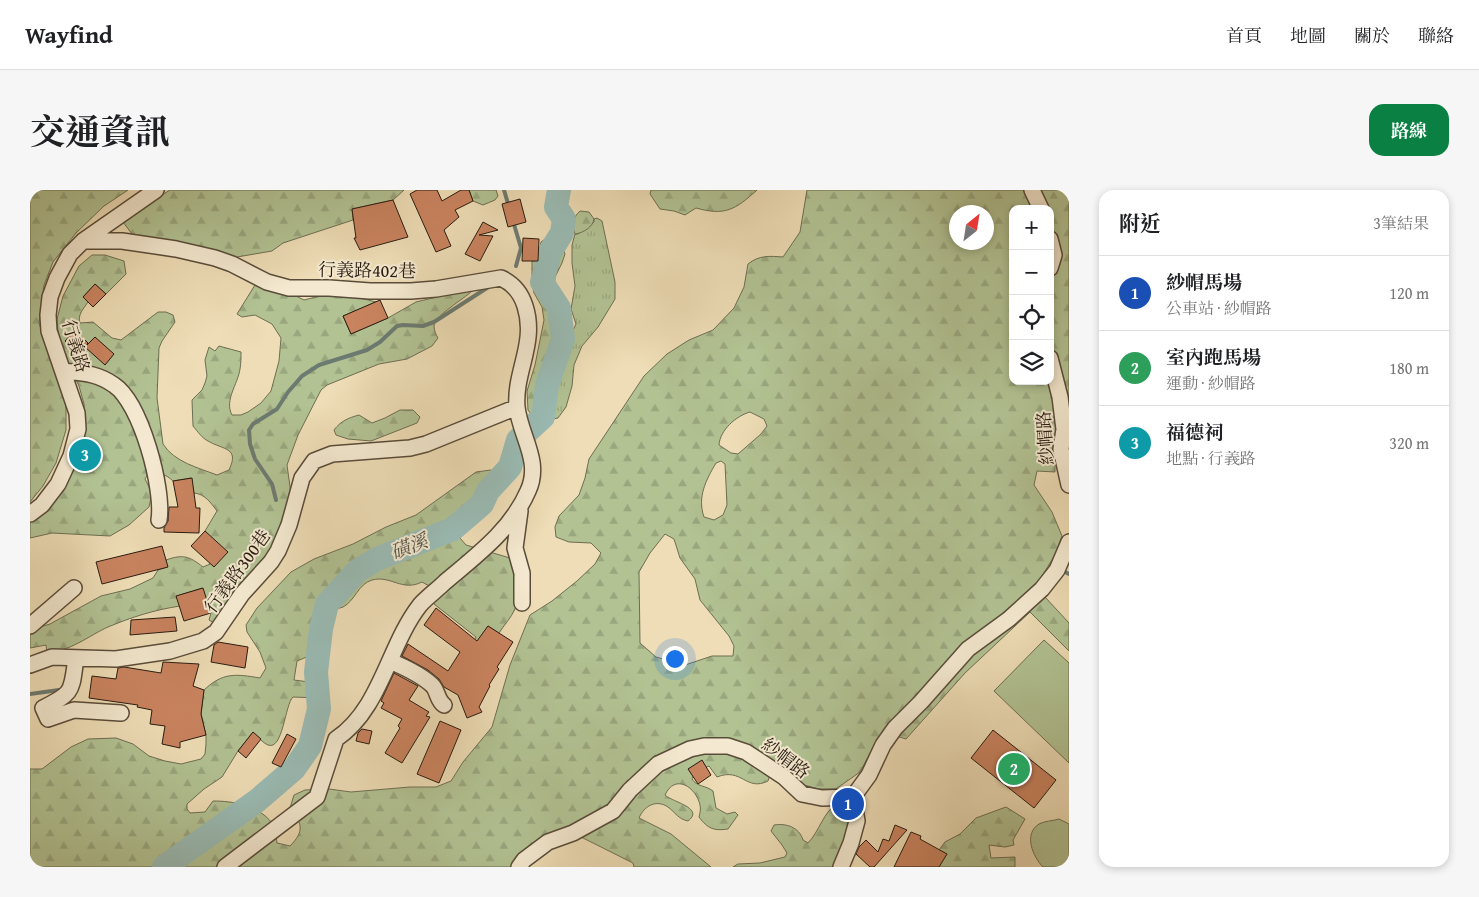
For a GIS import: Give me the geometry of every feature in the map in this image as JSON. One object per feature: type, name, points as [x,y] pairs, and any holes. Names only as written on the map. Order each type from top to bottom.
[{"type":"street","name":"行義路","points":[[30,514],[42,505],[58,484],[71,456],[78,430],[77,413],[49,331],[50,297],[57,278],[70,254],[84,241],[156,190]]},
{"type":"street","points":[[1032,190],[1039,205]]},
{"type":"street","name":"行義路402巷","points":[[84,241],[130,242],[176,249],[215,258],[232,264],[267,282],[289,288],[411,291],[436,289],[501,278],[518,291],[528,316],[528,341],[518,392],[519,414]]},
{"type":"street","points":[[63,371],[95,374],[125,393],[140,423],[152,458],[161,508],[159,520]]},
{"type":"street","name":"紗帽路","points":[[1054,374],[1060,397],[1064,430],[1061,449],[1069,485]]},
{"type":"street","points":[[225,867],[317,797],[336,739],[344,734],[361,714],[382,679],[404,631],[420,605],[498,536],[520,507],[532,480],[533,465],[519,414]]},
{"type":"street","name":"行義路300巷","points":[[30,665],[52,657],[116,659],[138,656],[195,644],[211,636],[221,626],[242,594],[271,562],[278,551],[290,525],[302,478],[314,461],[332,454],[387,451],[418,446],[519,414]]},
{"type":"street","points":[[520,507],[515,548],[522,573],[522,603]]},
{"type":"street","points":[[841,867],[851,843],[857,821],[853,797],[868,775],[883,745],[895,728],[968,649],[1009,619],[1042,589],[1057,570],[1069,542]]},
{"type":"street","points":[[30,626],[74,588]]},
{"type":"street","name":"行義路300巷","points":[[30,654],[44,652],[52,657]]},
{"type":"street","points":[[76,658],[69,691],[63,698],[43,708],[48,719],[74,710],[121,713]]},
{"type":"street","points":[[390,661],[424,679],[433,686],[441,703],[444,705]]},
{"type":"street","name":"紗帽路","points":[[519,867],[524,860],[548,842],[573,833],[613,810],[630,790],[658,764],[690,749],[704,746],[728,746],[746,752],[784,777],[802,794],[822,798],[853,797]]},
{"type":"green space","points":[[30,190],[128,190],[104,206],[76,233],[53,262],[44,285],[39,323],[66,401],[66,430],[56,463],[43,486],[30,502]]},
{"type":"green space","points":[[170,190],[404,190],[393,200],[352,209],[353,220],[283,243],[272,251],[237,257],[141,238],[132,234],[123,222],[134,212]]},
{"type":"green space","points":[[469,190],[496,190],[498,196],[495,200],[483,205],[473,201]]},
{"type":"green space","points":[[651,190],[757,190],[736,207],[729,210],[715,211],[696,208],[685,215],[660,209],[650,194]]},
{"type":"green space","points":[[807,190],[1069,190],[1069,438],[1055,451],[1055,472],[1037,471],[1034,485],[1052,512],[1062,536],[1055,555],[1042,576],[1045,597],[1069,623],[1069,651],[1030,612],[965,673],[906,739],[886,733],[875,744],[860,772],[836,789],[818,789],[801,784],[763,754],[735,742],[696,742],[610,807],[523,867],[30,867],[30,769],[42,769],[71,747],[88,739],[116,738],[133,744],[149,756],[181,764],[201,759],[205,754],[206,744],[201,714],[204,690],[224,677],[237,675],[260,678],[266,668],[260,652],[247,632],[246,625],[257,608],[291,572],[314,559],[353,544],[386,527],[416,515],[476,472],[491,470],[498,478],[474,520],[460,535],[460,538],[466,545],[510,558],[517,598],[512,615],[499,633],[488,626],[475,645],[472,644],[476,637],[434,604],[431,587],[422,582],[408,585],[379,579],[367,582],[351,601],[343,607],[332,610],[324,639],[314,654],[297,661],[294,680],[317,683],[321,690],[319,698],[293,697],[277,741],[273,745],[268,745],[253,732],[238,751],[222,777],[187,804],[187,809],[190,813],[205,812],[213,801],[245,805],[260,812],[272,823],[277,843],[290,846],[298,836],[300,827],[297,818],[290,808],[294,795],[305,790],[329,789],[351,792],[410,787],[436,787],[451,781],[463,762],[492,727],[510,665],[530,615],[552,601],[577,581],[595,564],[601,553],[591,543],[569,542],[556,537],[555,527],[559,516],[579,495],[589,459],[644,376],[667,354],[689,340],[713,330],[734,308],[744,287],[748,264],[769,256],[783,257],[800,232]],"holes":[[[750,412],[764,419],[767,426],[761,434],[738,454],[731,453],[719,445],[722,434],[730,424]],[[721,461],[725,464],[727,505],[723,515],[714,520],[704,517],[702,496],[706,482],[716,463]],[[665,534],[674,539],[680,558],[695,579],[700,600],[729,636],[734,646],[733,656],[712,656],[685,665],[656,657],[640,643],[639,572],[650,553]]]},
{"type":"green space","points":[[580,211],[589,212],[594,219],[592,225],[587,229],[575,234],[573,222],[575,216]]},
{"type":"green space","points":[[597,218],[602,221],[615,282],[615,299],[598,327],[582,346],[574,365],[572,386],[566,407],[558,418],[553,419],[554,374],[565,356],[567,343],[576,324],[571,309],[575,286],[572,245],[575,234],[578,234]]},
{"type":"green space","points":[[548,237],[555,237],[561,244],[565,254],[555,277],[554,290],[560,302],[567,343],[565,356],[545,390],[539,408],[531,414],[528,410],[527,391],[535,365],[544,320],[542,307],[534,293],[532,261],[538,261],[541,242]]},
{"type":"green space","points":[[92,255],[105,255],[124,261],[126,274],[106,294],[95,284],[83,297],[88,302],[80,314],[80,323],[93,322],[112,338],[121,340],[158,312],[166,312],[173,315],[175,322],[159,348],[157,398],[163,444],[180,460],[217,475],[229,470],[232,463],[231,453],[204,438],[193,426],[192,400],[202,390],[205,383],[207,376],[205,360],[209,347],[215,351],[219,346],[241,352],[239,375],[230,398],[232,415],[241,415],[248,412],[261,403],[271,391],[279,361],[281,338],[272,324],[255,315],[242,317],[237,314],[255,285],[304,300],[340,295],[376,302],[343,316],[351,334],[388,318],[416,302],[470,289],[472,291],[435,322],[434,329],[438,338],[432,346],[407,359],[379,364],[327,385],[321,390],[298,435],[287,465],[292,501],[272,552],[216,624],[209,620],[211,613],[202,588],[177,596],[180,606],[134,617],[108,627],[71,646],[47,652],[46,645],[30,648],[30,630],[50,624],[101,596],[130,589],[153,578],[158,570],[167,567],[166,560],[186,557],[203,567],[210,564],[205,531],[217,511],[205,497],[194,493],[191,478],[173,481],[162,474],[149,472],[145,479],[152,493],[149,507],[129,525],[110,536],[52,533],[30,538],[30,521],[85,424],[84,404],[79,386],[59,343],[57,319],[63,296],[79,266]]},
{"type":"green space","points":[[400,410],[413,410],[420,417],[417,423],[371,441],[348,439],[336,435],[334,430],[342,422],[355,416],[359,415],[372,423]]},
{"type":"green space","points":[[1044,640],[1069,663],[1069,763],[994,691]]},
{"type":"green space","points":[[725,752],[743,758],[770,774],[768,781],[754,784],[732,775],[717,777],[709,766],[695,772],[692,779],[713,791],[716,808],[727,814],[735,812],[738,815],[728,829],[719,830],[708,827],[699,817],[700,805],[698,798],[690,788],[679,784],[669,788],[665,795],[693,812],[688,821],[679,817],[668,807],[659,804],[647,807],[639,818],[671,834],[711,867],[634,867],[633,863],[581,837],[659,768],[699,753]]},
{"type":"green space","points":[[836,805],[850,812],[853,817],[836,867],[733,867],[738,864],[760,863],[785,857],[787,853],[771,831],[774,825],[783,825],[795,829],[803,840],[808,843],[828,812]]},
{"type":"green space","points":[[1006,807],[1025,819],[1013,840],[1014,845],[1005,847],[989,845],[991,858],[1015,857],[1015,867],[939,867],[947,854],[939,850],[945,842],[960,834],[976,818]]},
{"type":"green space","points":[[1059,819],[1069,824],[1069,867],[1043,867],[1033,852],[1031,834],[1039,824]]},
{"type":"building","points":[[417,190],[437,190],[442,201],[461,190],[469,190],[473,201],[455,210],[459,217],[444,230],[451,246],[436,252],[410,194]]},
{"type":"building","points":[[520,199],[526,222],[508,227],[502,204]]},
{"type":"building","points":[[393,200],[408,237],[360,250],[354,238],[356,238],[352,209]]},
{"type":"building","points":[[483,222],[498,230],[479,235],[493,236],[480,261],[465,254]]},
{"type":"building","points":[[523,238],[539,239],[538,261],[522,261]]},
{"type":"building","points":[[95,284],[106,294],[93,307],[83,297]]},
{"type":"building","points":[[380,300],[388,318],[351,334],[343,316]]},
{"type":"building","points":[[75,330],[88,343],[78,354],[65,341]]},
{"type":"building","points":[[95,337],[114,354],[105,365],[85,347]]},
{"type":"building","points":[[192,478],[196,508],[200,508],[199,533],[164,532],[168,521],[169,507],[178,507],[173,481]]},
{"type":"building","points":[[205,531],[228,552],[214,567],[191,546]]},
{"type":"building","points":[[162,546],[168,567],[102,584],[96,562]]},
{"type":"building","points":[[203,588],[211,613],[184,621],[176,596]]},
{"type":"building","points":[[436,608],[477,641],[488,626],[513,642],[497,667],[499,669],[479,707],[482,712],[467,718],[458,695],[444,687],[439,679],[428,670],[402,656],[408,644],[448,671],[460,652],[424,625]]},
{"type":"building","points":[[175,617],[177,631],[130,635],[131,620]]},
{"type":"building","points":[[218,642],[248,647],[245,668],[211,662],[214,645]]},
{"type":"building","points":[[163,662],[199,664],[193,686],[204,690],[201,714],[206,735],[180,742],[180,748],[162,744],[165,726],[150,724],[152,710],[137,707],[138,705],[89,698],[92,676],[116,679],[118,668],[124,667],[161,673]]},
{"type":"building","points":[[394,673],[418,686],[409,700],[429,712],[426,716],[430,717],[402,763],[385,753],[400,728],[398,726],[402,719],[381,708],[384,703],[381,701]]},
{"type":"building","points":[[440,721],[461,730],[439,783],[417,774]]},
{"type":"building","points":[[362,729],[372,731],[369,744],[356,741],[358,733]]},
{"type":"building","points":[[993,730],[1056,780],[1034,808],[971,758]]},
{"type":"building","points":[[253,732],[261,739],[246,758],[238,751]]},
{"type":"building","points":[[287,734],[296,739],[281,767],[272,763]]},
{"type":"building","points":[[702,760],[711,775],[698,784],[688,769]]},
{"type":"building","points":[[895,825],[907,830],[874,867],[870,867],[856,854],[859,847],[866,840],[878,852],[883,839],[889,841]]},
{"type":"building","points":[[911,832],[921,836],[920,839],[947,854],[939,867],[894,867]]},
{"type":"waterway","points":[[504,190],[509,207]]},
{"type":"waterway","name":"磺溪","points":[[164,867],[258,800],[294,769],[310,746],[319,709],[316,672],[321,629],[327,604],[357,571],[377,559],[453,529],[482,504],[488,491],[510,467],[518,440],[543,417],[547,385],[563,339],[559,308],[542,282],[550,252],[562,233],[564,219],[556,207],[559,190]]},
{"type":"waterway","points":[[513,221],[521,248],[516,266]]},
{"type":"waterway","points":[[276,500],[272,484],[255,459],[250,444],[249,430],[253,424],[277,409],[302,376],[319,365],[367,350],[380,342],[397,326],[423,326],[434,322],[490,286]]},
{"type":"waterway","points":[[1065,572],[1069,574]]},
{"type":"waterway","points":[[30,694],[59,690]]},
{"type":"place","name":"福德祠","points":[[85,455]]},
{"type":"place","name":"室內跑馬場","points":[[1014,769]]},
{"type":"place","name":"紗帽馬場","points":[[848,804]]}]
